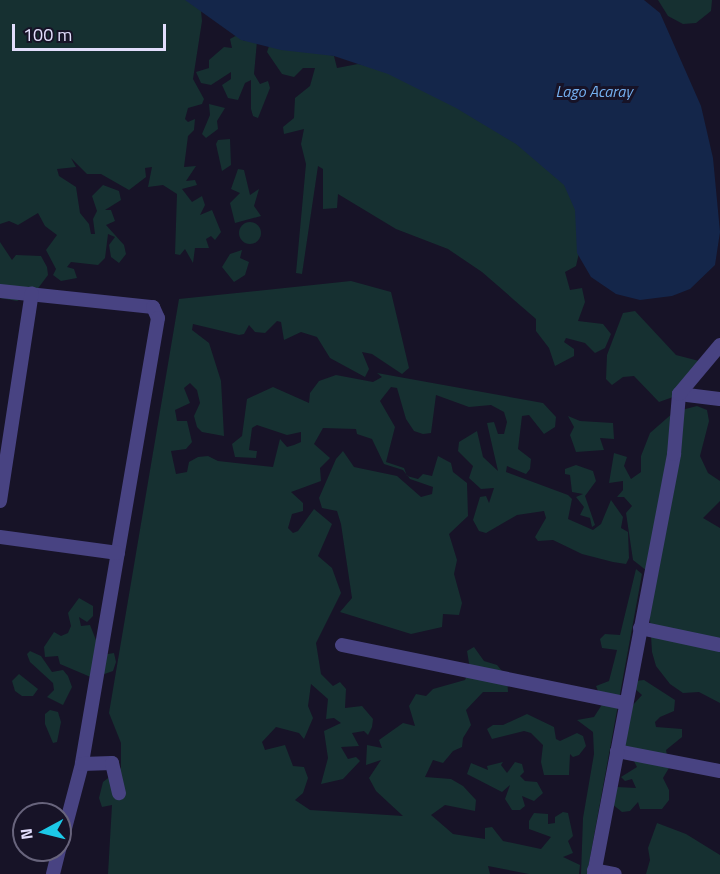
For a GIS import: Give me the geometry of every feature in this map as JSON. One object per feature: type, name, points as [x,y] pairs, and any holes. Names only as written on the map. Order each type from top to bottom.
[{"type":"street","points":[[0,291],[153,308],[158,318],[82,764],[72,803]]},
{"type":"street","points":[[0,501],[32,293]]},
{"type":"street","points":[[615,874],[594,872],[674,454],[679,394],[720,345]]},
{"type":"street","points":[[679,394],[720,399]]},
{"type":"street","points":[[0,537],[118,553]]},
{"type":"street","points":[[640,628],[720,645]]},
{"type":"street","points":[[342,645],[626,703]]},
{"type":"street","points":[[617,751],[720,771]]},
{"type":"street","points":[[82,764],[112,763],[119,793]]},
{"type":"green space","points":[[0,0],[200,0],[202,21],[193,79],[204,99],[202,104],[188,108],[185,119],[188,122],[195,119],[194,130],[188,136],[184,167],[196,166],[186,181],[195,180],[197,185],[182,189],[192,202],[202,196],[205,205],[200,215],[212,210],[221,232],[215,240],[211,236],[206,239],[209,248],[195,248],[193,263],[185,249],[180,255],[175,254],[177,194],[163,185],[148,187],[152,167],[145,168],[146,177],[129,190],[101,174],[87,174],[71,158],[76,167],[57,169],[59,176],[76,187],[80,213],[89,224],[91,234],[95,234],[93,219],[97,211],[92,196],[103,185],[119,191],[121,200],[105,210],[111,210],[115,221],[106,225],[124,245],[126,254],[119,263],[111,257],[109,245],[115,237],[108,234],[105,258],[98,265],[71,262],[67,267],[74,269],[77,278],[61,281],[53,275],[56,269],[46,250],[57,235],[45,226],[38,213],[18,225],[9,221],[0,224]]},
{"type":"green space","points":[[658,0],[712,0],[711,11],[696,23],[683,24],[668,16]]},
{"type":"green space","points":[[239,34],[244,41],[257,41],[254,74],[260,84],[268,81],[270,88],[258,118],[253,116],[251,109],[251,80],[245,83],[238,100],[228,98],[222,85],[231,79],[231,72],[211,85],[201,83],[196,72],[209,68],[209,60],[224,47],[232,48],[230,39]]},
{"type":"green space","points":[[271,40],[334,56],[337,68],[358,64],[433,81],[571,185],[582,240],[576,266],[565,272],[570,290],[582,288],[585,302],[578,321],[603,324],[611,334],[605,348],[595,353],[585,343],[566,338],[564,342],[574,349],[574,356],[555,366],[549,348],[536,331],[536,319],[482,272],[448,249],[396,229],[338,194],[337,208],[323,209],[323,169],[318,166],[302,274],[296,273],[306,164],[301,144],[304,129],[284,134],[283,127],[294,118],[295,98],[310,86],[315,68],[303,68],[294,77],[282,74],[267,52]]},
{"type":"green space","points":[[209,104],[225,108],[217,121],[218,129],[206,138],[202,134],[210,115]]},
{"type":"green space","points":[[230,139],[231,165],[222,171],[216,144],[218,140]]},
{"type":"green space","points":[[238,169],[244,170],[250,195],[259,189],[254,206],[261,216],[235,223],[230,203],[240,193],[231,189]]},
{"type":"green space","points":[[250,222],[258,225],[261,233],[258,241],[250,244],[242,241],[239,233],[242,225]]},
{"type":"green space","points":[[0,242],[12,260],[16,255],[41,256],[47,267],[48,275],[36,291],[17,301],[0,298]]},
{"type":"green space","points":[[242,250],[240,258],[249,262],[245,275],[234,282],[222,267],[230,254]]},
{"type":"green space","points":[[351,281],[391,292],[409,368],[402,374],[372,354],[362,352],[369,369],[365,377],[330,358],[317,337],[301,332],[284,340],[281,322],[277,321],[265,333],[255,332],[249,325],[244,334],[239,335],[193,324],[192,330],[209,343],[221,381],[224,436],[202,432],[197,427],[194,416],[200,403],[197,390],[190,383],[184,388],[190,403],[175,410],[177,421],[187,421],[192,442],[186,449],[171,451],[176,474],[187,472],[189,462],[198,457],[208,456],[218,461],[273,467],[280,439],[287,447],[301,442],[301,432],[287,435],[257,425],[252,428],[249,450],[257,451],[256,458],[235,457],[232,444],[242,436],[247,399],[273,387],[309,403],[310,393],[319,381],[336,375],[373,382],[382,377],[377,373],[543,403],[556,417],[555,427],[544,434],[529,415],[522,416],[518,449],[531,459],[530,469],[526,474],[507,466],[506,472],[568,495],[572,499],[568,519],[593,530],[601,524],[611,500],[623,517],[621,528],[628,532],[629,558],[626,564],[613,562],[582,554],[553,540],[538,541],[535,537],[546,518],[544,511],[517,515],[486,533],[479,531],[473,520],[480,497],[486,496],[489,503],[494,488],[481,489],[469,478],[473,466],[458,451],[459,442],[477,431],[483,457],[498,471],[487,423],[494,422],[498,434],[504,434],[507,422],[504,412],[491,405],[469,407],[436,395],[431,433],[423,434],[414,431],[406,419],[397,388],[391,387],[380,401],[395,427],[386,462],[404,468],[406,474],[403,470],[384,464],[372,439],[357,434],[356,429],[323,428],[314,444],[330,458],[320,468],[321,481],[291,492],[303,503],[303,511],[292,514],[288,528],[293,533],[298,531],[314,509],[332,524],[318,556],[332,568],[341,593],[316,643],[321,674],[333,686],[340,682],[346,689],[345,708],[362,706],[373,719],[372,727],[368,735],[364,731],[352,733],[359,746],[341,747],[348,759],[356,757],[360,761],[343,779],[321,784],[328,758],[324,731],[341,723],[334,718],[326,719],[328,699],[311,684],[308,706],[313,718],[304,739],[299,733],[276,727],[262,742],[265,750],[285,745],[293,766],[304,767],[308,778],[303,793],[295,800],[310,810],[403,816],[376,791],[369,778],[381,760],[366,765],[367,745],[382,748],[379,740],[403,723],[415,726],[409,706],[416,694],[426,696],[433,689],[465,680],[470,669],[467,651],[474,647],[484,661],[497,665],[507,677],[508,692],[483,692],[466,710],[471,725],[463,738],[462,747],[453,751],[443,763],[433,760],[425,777],[451,779],[463,786],[476,800],[475,811],[445,805],[431,815],[453,834],[485,839],[485,828],[492,827],[503,841],[541,849],[551,837],[529,829],[529,821],[534,813],[548,814],[548,824],[555,823],[555,817],[563,812],[568,813],[573,836],[568,841],[573,853],[563,857],[580,865],[579,874],[529,874],[488,866],[490,874],[108,874],[112,805],[102,807],[99,798],[103,782],[121,768],[121,743],[109,713],[179,299]]},
{"type":"green space","points":[[635,311],[676,355],[699,361],[673,397],[659,402],[634,376],[623,377],[612,385],[606,379],[607,355],[623,313]]},
{"type":"green space","points":[[697,406],[707,410],[709,421],[700,456],[708,473],[720,481],[720,501],[703,518],[720,528],[720,703],[699,692],[683,693],[670,684],[656,666],[652,652],[647,571],[633,560],[626,513],[632,506],[624,497],[617,497],[623,490],[623,481],[609,483],[614,453],[627,457],[624,466],[631,479],[641,472],[641,456],[650,433],[674,412]]},
{"type":"green space","points":[[568,416],[580,421],[613,423],[614,439],[600,438],[604,450],[576,452],[570,435],[574,427]]},
{"type":"green space","points":[[343,451],[354,467],[397,476],[421,497],[432,494],[433,487],[410,479],[408,476],[418,479],[423,474],[432,476],[438,456],[451,463],[453,472],[467,483],[468,516],[449,534],[457,560],[454,574],[462,603],[459,615],[443,614],[442,627],[411,634],[340,612],[352,598],[341,524],[337,511],[322,508],[319,498],[336,459]]},
{"type":"green space","points":[[576,465],[593,471],[596,481],[585,496],[595,525],[592,527],[590,518],[580,515],[584,507],[576,497],[583,494],[572,492],[570,475],[565,474],[565,469]]},
{"type":"green space","points":[[636,569],[642,574],[587,874],[581,874],[583,818],[594,754],[593,732],[577,720],[594,717],[603,703],[596,686],[609,681],[617,650],[602,648],[600,639],[605,634],[620,635]]},
{"type":"green space","points":[[79,598],[93,606],[93,616],[87,622],[79,617],[81,626],[90,625],[102,655],[114,653],[116,662],[113,671],[93,678],[60,664],[58,656],[45,657],[44,647],[54,632],[61,636],[68,633],[71,626],[68,613]]},
{"type":"green space","points":[[30,651],[41,656],[52,672],[63,670],[68,676],[72,687],[63,705],[47,697],[54,690],[53,683],[30,662],[27,654]]},
{"type":"green space","points":[[19,674],[38,689],[33,696],[22,696],[15,691],[12,681]]},
{"type":"green space","points":[[644,680],[675,700],[674,711],[660,717],[655,722],[656,727],[682,729],[682,737],[666,750],[667,755],[676,756],[663,778],[669,790],[669,800],[662,809],[640,809],[638,802],[630,811],[622,812],[612,804],[617,787],[636,788],[632,779],[625,781],[621,777],[637,767],[629,751],[624,751],[632,706],[642,695],[634,688],[635,681]]},
{"type":"green space","points":[[50,710],[58,712],[61,722],[57,742],[53,743],[45,724],[45,714]]},
{"type":"green space","points":[[527,714],[554,727],[556,739],[560,741],[577,733],[583,736],[586,746],[579,755],[573,757],[570,754],[569,775],[544,775],[541,762],[543,745],[531,733],[524,731],[492,739],[487,729],[493,725],[503,725]]},
{"type":"green space","points":[[503,762],[501,765],[507,773],[515,762],[522,764],[524,772],[520,776],[525,781],[537,782],[543,793],[534,801],[522,796],[525,806],[520,810],[512,810],[505,799],[510,785],[502,792],[467,774],[471,763],[488,770],[487,766]]},
{"type":"green space","points":[[657,823],[686,834],[720,855],[720,874],[646,874],[650,860],[648,848]]},
{"type":"water","name":"Lago Acaray","points":[[185,0],[644,0],[660,13],[701,106],[713,158],[720,232],[715,265],[690,289],[672,296],[640,300],[616,294],[591,277],[577,253],[575,210],[564,185],[516,144],[456,108],[388,74],[334,56],[281,50],[241,40]]}]
